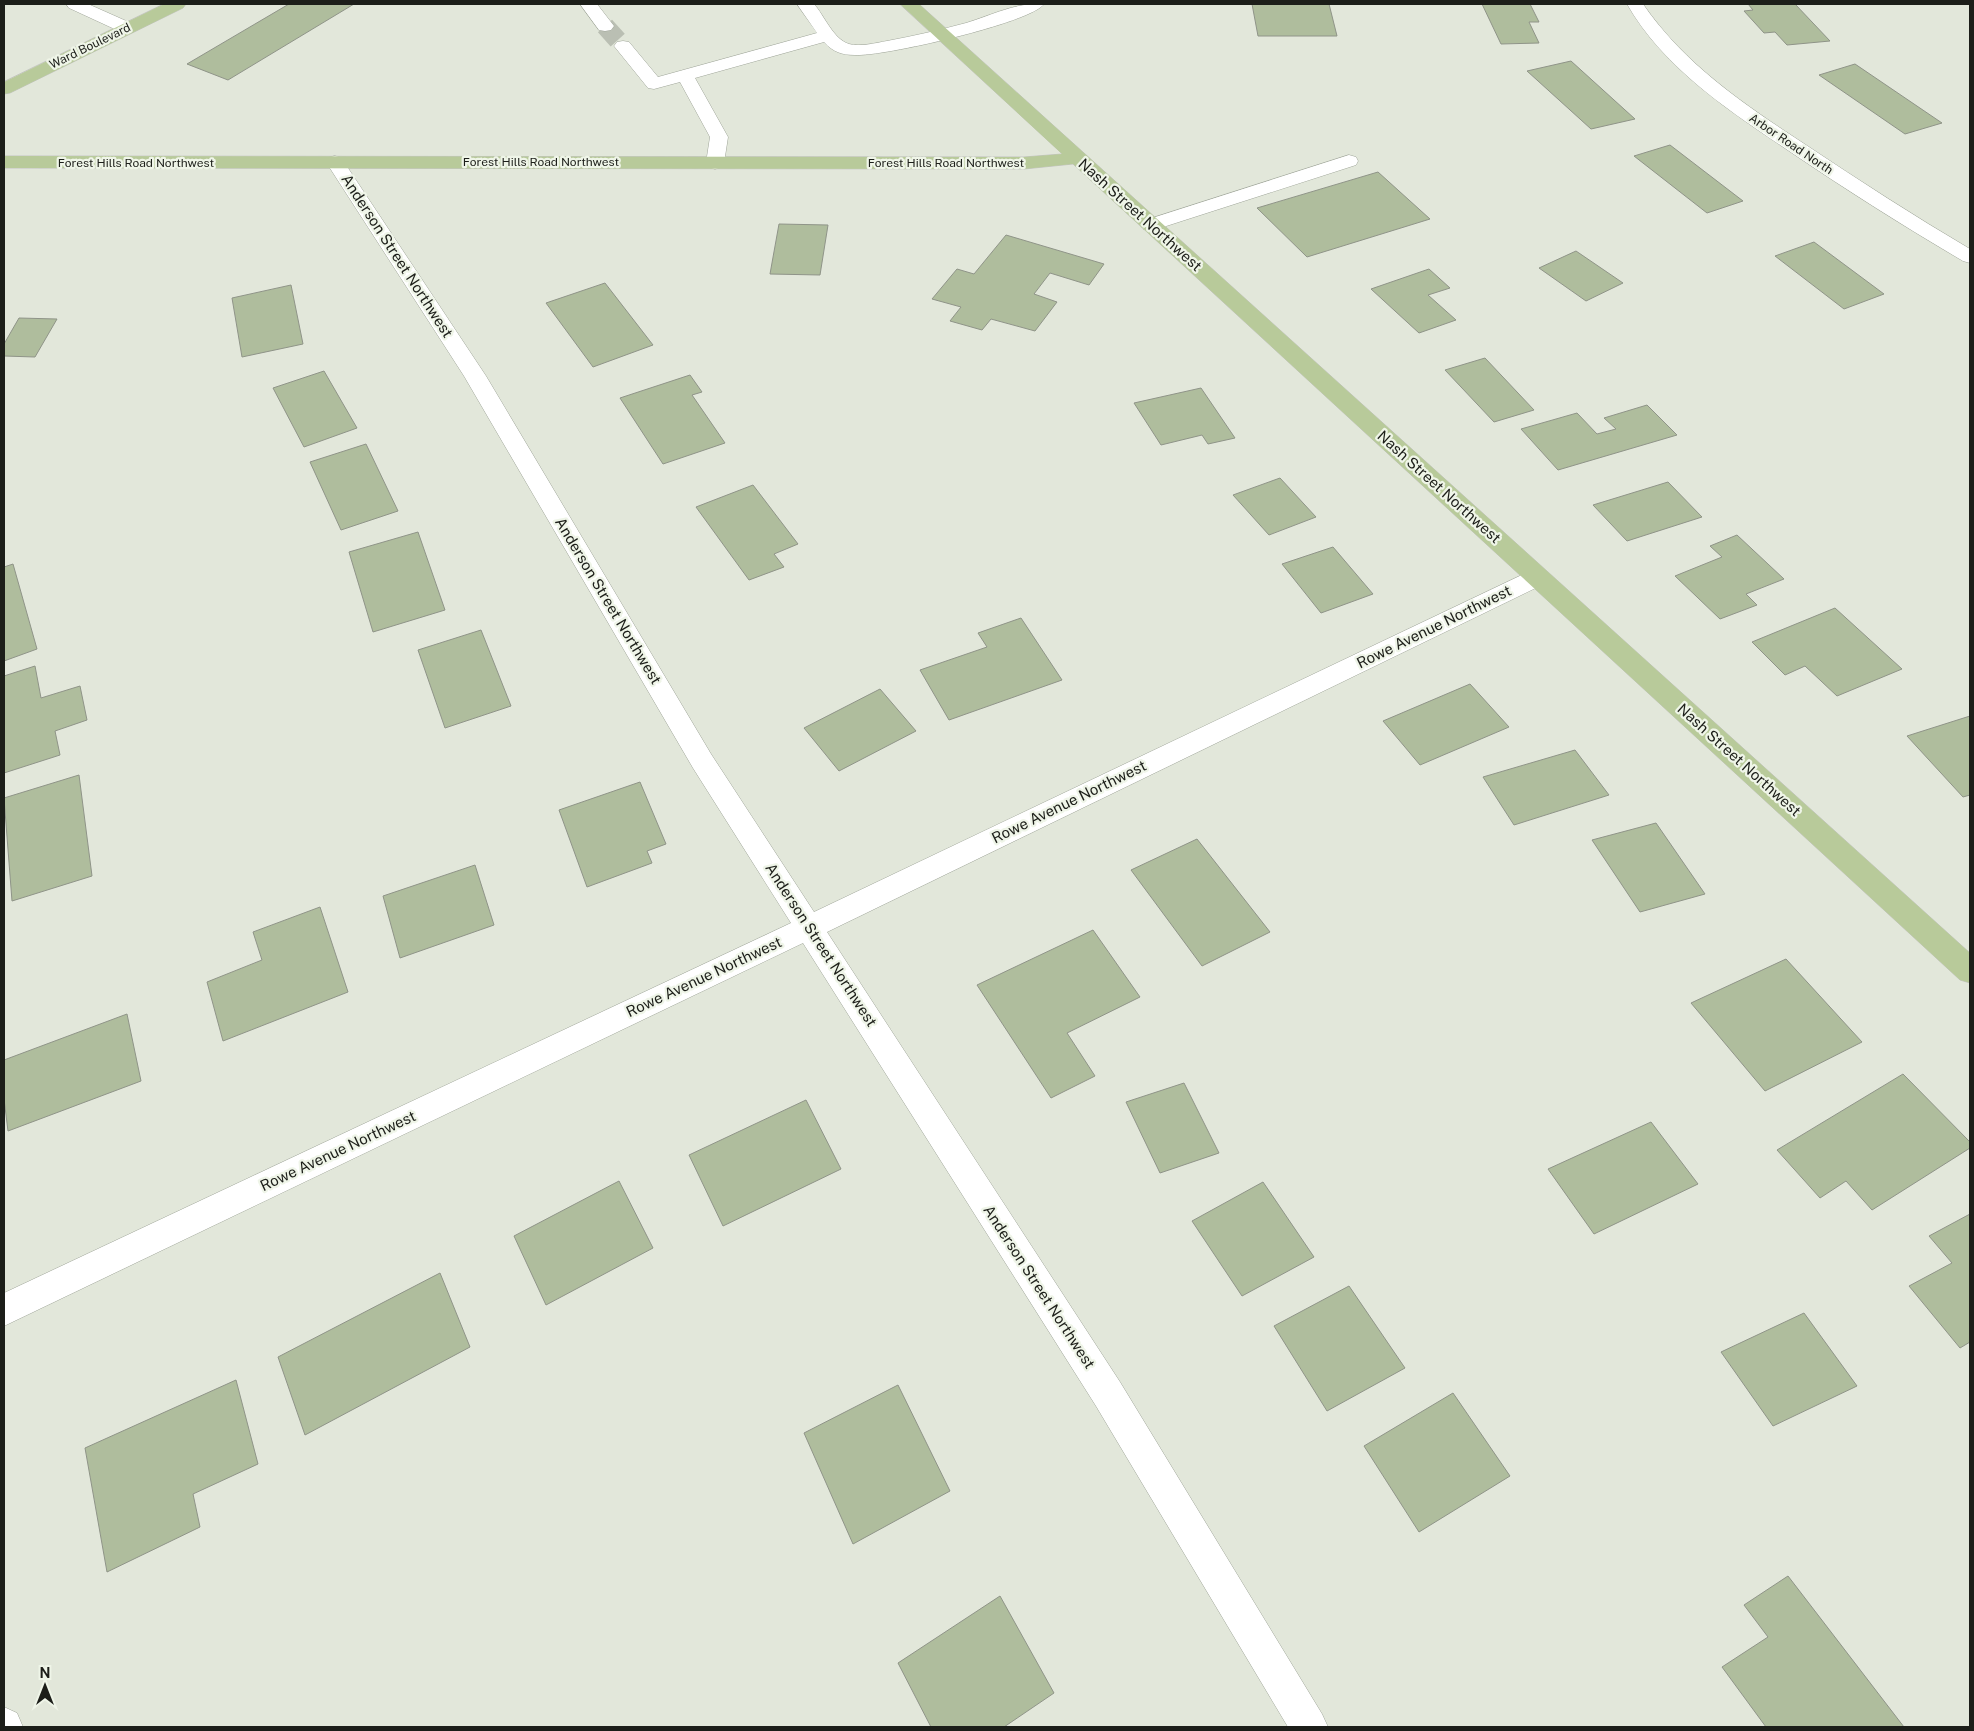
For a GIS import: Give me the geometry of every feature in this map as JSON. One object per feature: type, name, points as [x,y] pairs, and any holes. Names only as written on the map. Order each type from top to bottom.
[{"type":"main road","name":"Ward Boulevard","points":[[4,89],[177,4]]},
{"type":"main road","name":"Nash Street Northwest","points":[[908,4],[1970,971]]},
{"type":"main road","name":"Forest Hills Road Northwest","points":[[4,162],[1024,163],[1078,158]]},
{"type":"street","points":[[75,4],[127,28]]},
{"type":"street","points":[[588,4],[605,26]]},
{"type":"street","points":[[805,4],[815,14],[827,36],[845,50],[884,48],[998,19],[1035,4]]},
{"type":"street","name":"Arbor Road North","points":[[1635,4],[1662,42],[1695,74],[1734,105],[1902,217],[1970,257]]},
{"type":"street","points":[[623,46],[654,84],[827,36]]},
{"type":"street","points":[[685,76],[719,137],[715,163]]},
{"type":"street","points":[[1150,225],[1349,161]]},
{"type":"street","name":"Anderson Street Northwest","points":[[336,162],[475,376],[702,761],[1108,1394],[1309,1727]]},
{"type":"street","name":"Rowe Avenue Northwest","points":[[4,1310],[810,927],[1538,577]]},
{"type":"building","points":[[289,4],[354,4],[228,80],[187,64]]},
{"type":"building","points":[[1252,4],[1329,4],[1337,36],[1258,36]]},
{"type":"building","points":[[1482,4],[1530,4],[1539,22],[1529,22],[1539,43],[1501,44]]},
{"type":"building","points":[[1748,4],[1795,4],[1830,41],[1787,45],[1775,32],[1764,33],[1744,11],[1753,10]]},
{"type":"building","points":[[1571,61],[1635,119],[1591,129],[1527,71]]},
{"type":"building","points":[[1855,64],[1942,123],[1905,134],[1819,75]]},
{"type":"building","points":[[1670,145],[1743,201],[1707,213],[1634,156]]},
{"type":"building","points":[[1378,172],[1430,219],[1307,257],[1257,208]]},
{"type":"building","points":[[779,224],[828,225],[820,275],[770,274]]},
{"type":"building","points":[[1006,235],[1104,264],[1089,285],[1050,273],[1034,294],[1057,302],[1035,331],[991,319],[982,330],[950,321],[961,307],[932,299],[957,269],[974,274]]},
{"type":"building","points":[[1814,242],[1884,294],[1844,309],[1775,256]]},
{"type":"building","points":[[1576,251],[1623,283],[1586,301],[1539,268]]},
{"type":"building","points":[[1429,269],[1450,288],[1428,295],[1456,320],[1419,333],[1371,289]]},
{"type":"building","points":[[605,283],[653,345],[593,367],[546,303]]},
{"type":"building","points":[[291,285],[303,344],[242,357],[232,298]]},
{"type":"building","points":[[19,318],[57,319],[35,357],[4,356],[4,344]]},
{"type":"building","points":[[1485,358],[1534,410],[1494,422],[1445,370]]},
{"type":"building","points":[[324,371],[357,428],[304,447],[273,388]]},
{"type":"building","points":[[690,375],[702,392],[692,395],[725,443],[663,464],[620,398]]},
{"type":"building","points":[[1201,388],[1235,438],[1208,444],[1202,435],[1161,445],[1134,403]]},
{"type":"building","points":[[1647,405],[1677,435],[1558,470],[1521,429],[1577,413],[1597,434],[1616,429],[1604,418]]},
{"type":"building","points":[[366,444],[398,511],[341,530],[310,462]]},
{"type":"building","points":[[1280,478],[1316,517],[1269,535],[1233,495]]},
{"type":"building","points":[[1668,482],[1702,517],[1627,541],[1593,505]]},
{"type":"building","points":[[753,485],[798,544],[774,554],[784,567],[749,580],[696,507]]},
{"type":"building","points":[[418,532],[445,610],[373,632],[349,552]]},
{"type":"building","points":[[1737,535],[1784,579],[1746,594],[1757,605],[1720,619],[1675,576],[1722,557],[1710,546]]},
{"type":"building","points":[[1333,547],[1373,594],[1321,613],[1282,564]]},
{"type":"building","points":[[13,564],[37,649],[4,661],[4,567]]},
{"type":"building","points":[[1835,608],[1902,669],[1837,696],[1805,666],[1785,675],[1752,642]]},
{"type":"building","points":[[1021,618],[1062,680],[949,720],[920,670],[987,647],[978,633]]},
{"type":"building","points":[[481,630],[511,706],[445,728],[418,650]]},
{"type":"building","points":[[35,666],[41,698],[80,686],[87,720],[55,731],[60,755],[4,773],[4,676]]},
{"type":"building","points":[[1470,684],[1509,727],[1420,765],[1383,721]]},
{"type":"building","points":[[880,689],[916,731],[839,771],[804,728]]},
{"type":"building","points":[[1970,716],[1970,795],[1963,797],[1907,736]]},
{"type":"building","points":[[1575,750],[1609,795],[1514,825],[1483,777]]},
{"type":"building","points":[[79,775],[92,876],[12,901],[4,798]]},
{"type":"building","points":[[640,782],[666,844],[647,851],[652,863],[587,887],[559,810]]},
{"type":"building","points":[[1656,823],[1705,894],[1640,912],[1592,840]]},
{"type":"building","points":[[1197,839],[1270,932],[1202,966],[1131,870]]},
{"type":"building","points":[[475,865],[494,925],[400,958],[383,896]]},
{"type":"building","points":[[320,907],[348,992],[223,1041],[207,982],[262,960],[253,932]]},
{"type":"building","points":[[1093,930],[1140,997],[1067,1033],[1095,1076],[1051,1098],[977,985]]},
{"type":"building","points":[[1786,959],[1862,1042],[1765,1091],[1691,1003]]},
{"type":"building","points":[[127,1014],[141,1081],[8,1131],[4,1099],[4,1060]]},
{"type":"building","points":[[1903,1074],[1970,1142],[1970,1148],[1872,1210],[1846,1181],[1820,1198],[1777,1150]]},
{"type":"building","points":[[1184,1083],[1219,1153],[1160,1173],[1126,1102]]},
{"type":"building","points":[[806,1100],[841,1169],[723,1226],[689,1155]]},
{"type":"building","points":[[1651,1122],[1698,1184],[1594,1234],[1548,1169]]},
{"type":"building","points":[[619,1181],[653,1248],[546,1305],[514,1236]]},
{"type":"building","points":[[1263,1182],[1314,1257],[1242,1296],[1192,1221]]},
{"type":"building","points":[[1970,1214],[1970,1342],[1960,1348],[1909,1286],[1952,1263],[1929,1236]]},
{"type":"building","points":[[440,1273],[470,1347],[305,1435],[278,1357]]},
{"type":"building","points":[[1349,1286],[1405,1368],[1327,1411],[1274,1326]]},
{"type":"building","points":[[1804,1313],[1857,1386],[1773,1426],[1721,1352]]},
{"type":"building","points":[[236,1380],[258,1464],[193,1494],[200,1527],[107,1572],[85,1448]]},
{"type":"building","points":[[898,1385],[950,1491],[853,1544],[804,1433]]},
{"type":"building","points":[[1453,1393],[1510,1476],[1419,1532],[1364,1446]]},
{"type":"building","points":[[1788,1576],[1904,1727],[1766,1727],[1722,1667],[1768,1637],[1744,1605]]},
{"type":"building","points":[[1000,1596],[1054,1693],[1004,1727],[931,1727],[898,1663]]},
{"type":"tunnel","points":[[605,26],[623,46]]}]
